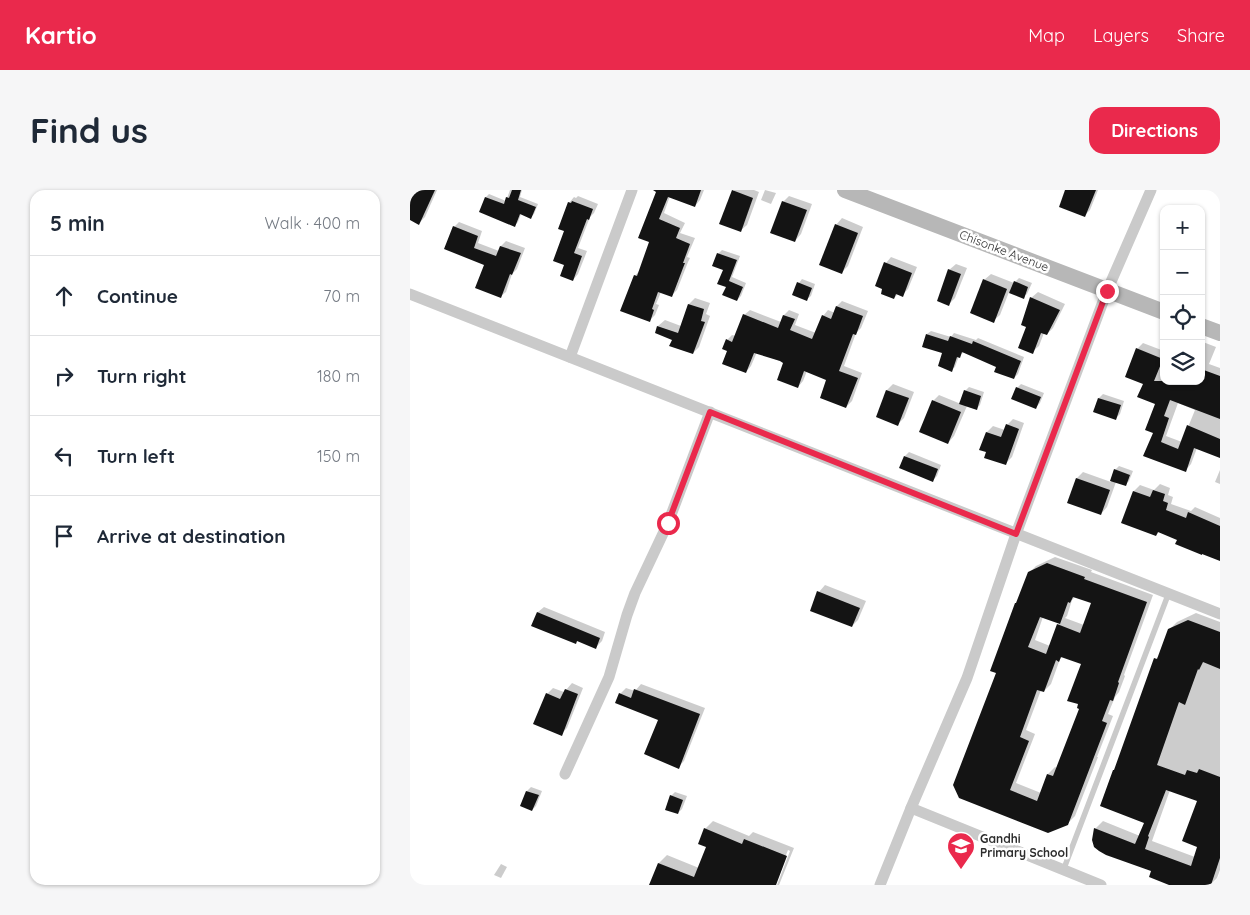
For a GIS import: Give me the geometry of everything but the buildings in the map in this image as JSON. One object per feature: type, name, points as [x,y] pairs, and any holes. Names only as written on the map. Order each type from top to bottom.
[{"type":"street","points":[[570,357],[632,190]]},
{"type":"street","name":"Chisonke Avenue","points":[[845,190],[1160,311]]},
{"type":"street","points":[[880,885],[910,808],[967,678],[1016,534],[1107,291],[1151,190]]},
{"type":"street","points":[[410,294],[1220,614]]},
{"type":"street","points":[[1205,327],[1220,333]]},
{"type":"street","points":[[565,774],[609,677],[635,593],[668,523],[710,412]]},
{"type":"street","points":[[910,808],[1101,885]]},
{"type":"lane","points":[[1064,870],[1168,595]]},
{"type":"place","name":"Gandhi Primary School","points":[[961,870]]},
{"type":"route","points":[[668,523],[710,412],[1016,534],[1107,291]]}]
